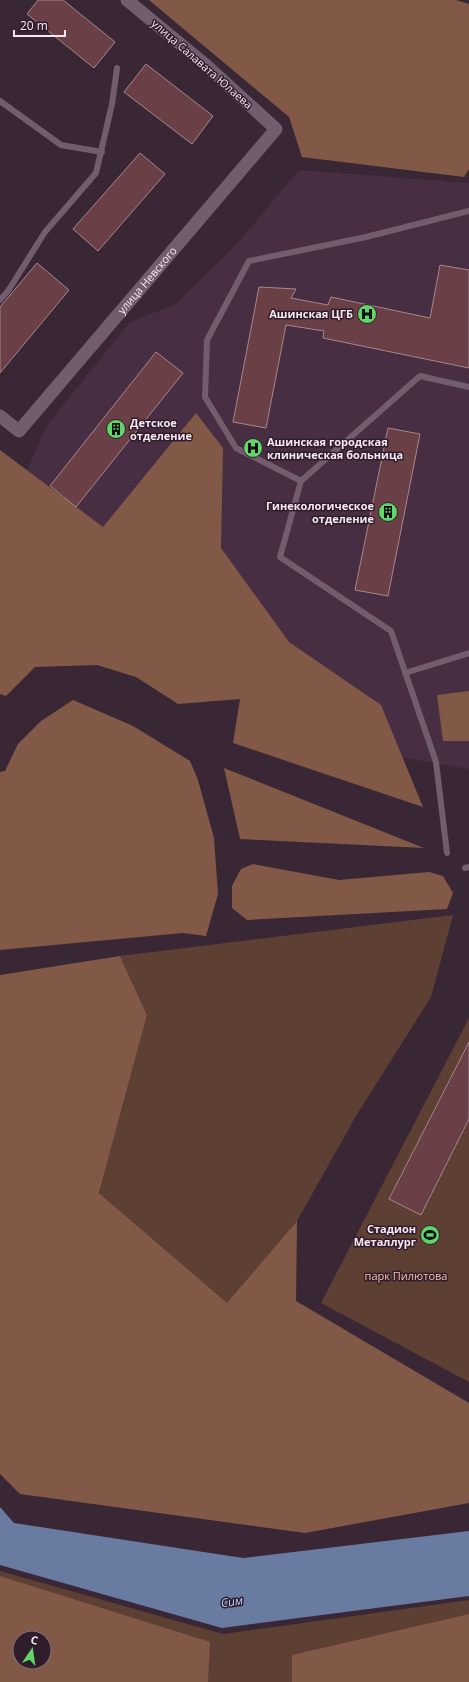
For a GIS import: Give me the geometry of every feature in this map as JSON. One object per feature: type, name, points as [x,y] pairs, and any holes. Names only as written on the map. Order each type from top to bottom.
[{"type":"street","name":"улица Салавата Юлаева","points":[[127,0],[207,66],[276,129]]},
{"type":"street","name":"улица Невского","points":[[0,416],[19,431],[276,129]]},
{"type":"lane","points":[[0,300],[8,291],[45,232],[96,173],[112,104],[117,68]]},
{"type":"lane","points":[[0,101],[61,145],[102,152]]},
{"type":"lane","points":[[301,481],[236,448],[205,397],[206,340],[249,261],[366,237],[469,211]]},
{"type":"lane","points":[[447,853],[436,762],[391,631],[280,557],[301,481],[420,376],[469,387]]},
{"type":"lane","points":[[405,673],[469,653]]},
{"type":"shaded area","points":[[149,0],[456,0],[469,4],[469,169],[464,177],[302,157],[289,117]]},
{"type":"shaded area","name":"Ашинская городская клиническая больница","points":[[299,170],[469,183],[469,769],[364,751],[27,470],[47,425],[130,322],[176,304],[235,246]]},
{"type":"shaded area","points":[[196,413],[223,448],[221,548],[289,642],[381,705],[423,807],[233,743],[240,699],[178,704],[136,677],[97,665],[35,667],[6,696],[0,694],[0,450],[103,527]]},
{"type":"shaded area","points":[[469,691],[469,741],[443,741],[437,695]]},
{"type":"shaded area","points":[[73,700],[133,726],[190,761],[198,780],[214,838],[218,894],[206,936],[183,933],[0,950],[0,772],[5,771],[18,744],[41,721]]},
{"type":"shaded area","points":[[224,768],[424,848],[240,839]]},
{"type":"shaded area","points":[[253,864],[339,880],[429,872],[443,876],[453,893],[447,909],[247,920],[232,908],[232,886],[241,869]]},
{"type":"shaded area","points":[[120,956],[147,1015],[99,1193],[227,1303],[297,1221],[296,1301],[469,1403],[469,1503],[305,1533],[20,1494],[0,1474],[0,975]]},
{"type":"shaded area","points":[[0,1576],[210,1642],[208,1682],[0,1682]]},
{"type":"shaded area","points":[[469,1614],[469,1682],[292,1682],[292,1655]]},
{"type":"green space","points":[[453,915],[431,997],[356,1116],[297,1221],[227,1304],[99,1193],[147,1015],[120,956]]},
{"type":"green space","name":"парк Пилютова","points":[[469,1018],[469,1382],[321,1303]]},
{"type":"green space","points":[[0,1571],[223,1634],[469,1600],[469,1682],[0,1682]]},
{"type":"water","name":"Сим","points":[[0,1507],[14,1523],[243,1558],[469,1531],[469,1596],[222,1628],[0,1565]]},
{"type":"building","points":[[38,0],[63,0],[115,42],[94,68],[27,14]]},
{"type":"building","points":[[146,64],[213,116],[192,144],[124,92]]},
{"type":"building","points":[[140,153],[165,174],[98,251],[73,229]]},
{"type":"building","points":[[37,263],[69,290],[0,373],[0,307]]},
{"type":"building","points":[[440,265],[469,270],[469,368],[323,338],[324,331],[286,325],[266,428],[233,422],[259,287],[296,289],[291,298],[328,305],[331,297],[430,318]]},
{"type":"building","name":"Детское отделение","points":[[156,352],[183,373],[76,507],[50,486]]},
{"type":"building","name":"Гинекологическое отделение","points":[[388,428],[420,434],[388,596],[355,590]]},
{"type":"building","points":[[469,1042],[469,1119],[421,1215],[389,1199]]},
{"type":"place","name":"Ашинская ЦГБ","points":[[367,314]]},
{"type":"place","name":"Детское отделение","points":[[116,429]]},
{"type":"place","name":"Ашинская городская клиническая больница","points":[[253,448]]},
{"type":"place","name":"Гинекологическое отделение","points":[[388,512]]},
{"type":"place","name":"Стадион Металлург","points":[[430,1235]]}]
